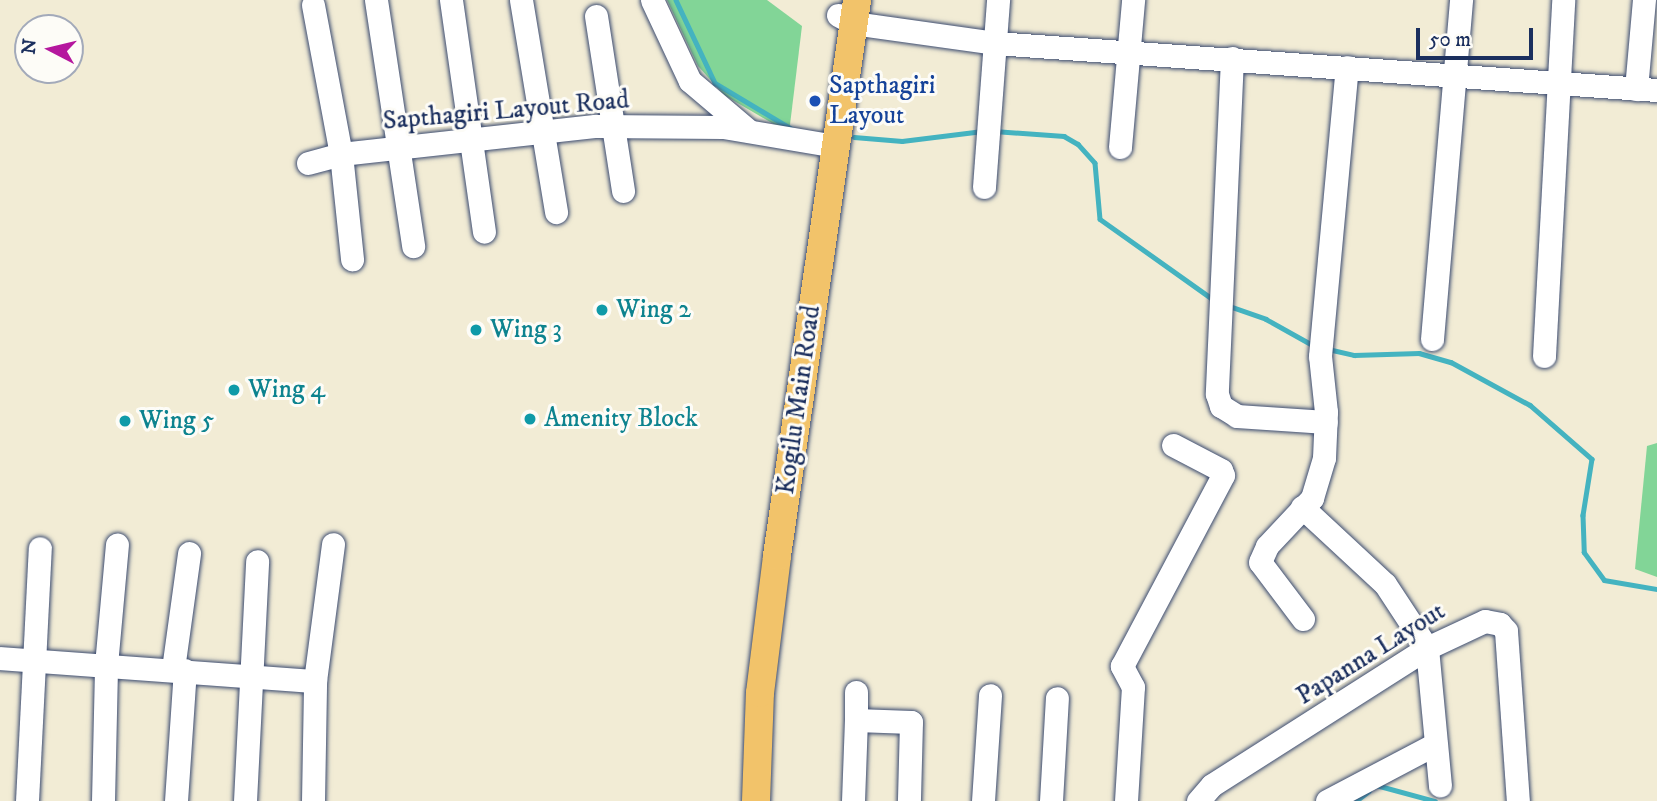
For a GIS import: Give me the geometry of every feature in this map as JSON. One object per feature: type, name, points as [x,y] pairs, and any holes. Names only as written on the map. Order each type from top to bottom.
[{"type":"main road","name":"Kogilu Main Road","points":[[740,801],[744,692],[769,555],[847,9]]},
{"type":"main road","name":"Kogilu Main Road","points":[[756,801],[769,555]]},
{"type":"street","points":[[376,0],[412,246]]},
{"type":"street","points":[[451,0],[484,232]]},
{"type":"street","points":[[522,0],[556,212]]},
{"type":"street","name":"Sapthagiri Layout Road","points":[[652,0],[690,81],[752,132]]},
{"type":"street","points":[[984,187],[998,0]]},
{"type":"street","points":[[1120,147],[1132,0]]},
{"type":"street","points":[[1432,339],[1461,0]]},
{"type":"street","points":[[1544,356],[1563,0]]},
{"type":"street","points":[[847,9],[995,43],[1128,50],[1647,90],[1644,0]]},
{"type":"street","points":[[313,5],[341,154],[352,259]]},
{"type":"street","points":[[596,16],[623,191]]},
{"type":"street","points":[[1232,58],[1217,394],[1221,406],[1237,416],[1326,422]]},
{"type":"street","points":[[1303,619],[1260,562],[1267,546],[1312,498],[1324,458],[1326,422],[1321,348],[1347,67]]},
{"type":"street","name":"Sapthagiri Layout Road","points":[[308,163],[341,154],[543,131],[612,126],[723,127],[827,145]]},
{"type":"street","points":[[1126,801],[1133,687],[1122,666],[1223,475],[1221,470],[1172,445]]},
{"type":"street","points":[[1302,507],[1385,584],[1427,648],[1440,785]]},
{"type":"street","points":[[313,801],[315,681],[333,544]]},
{"type":"street","points":[[103,801],[106,665],[117,545]]},
{"type":"street","points":[[27,801],[37,660],[40,548]]},
{"type":"street","points":[[176,801],[179,670],[189,553]]},
{"type":"street","points":[[245,801],[257,561]]},
{"type":"street","name":"Papanna Layout","points":[[1198,801],[1212,785],[1427,648],[1485,621],[1500,624],[1506,631],[1518,801]]},
{"type":"street","points":[[0,657],[315,681]]},
{"type":"street","points":[[853,801],[856,692]]},
{"type":"street","points":[[983,801],[989,695]]},
{"type":"street","points":[[1051,801],[1057,698]]},
{"type":"street","points":[[856,720],[911,722],[909,801]]},
{"type":"street","points":[[1327,801],[1365,788],[1435,744]]},
{"type":"green space","points":[[667,0],[767,0],[802,26],[789,133],[724,95],[698,66]]},
{"type":"green space","points":[[1657,443],[1657,577],[1635,569],[1647,446]]},
{"type":"waterway","points":[[676,0],[715,83],[792,129]]},
{"type":"waterway","points":[[854,137],[902,141],[982,131]]},
{"type":"waterway","points":[[994,131],[1064,136],[1078,144],[1095,163],[1100,219],[1214,300]]},
{"type":"waterway","points":[[1229,306],[1266,319],[1316,347]]},
{"type":"waterway","points":[[1328,349],[1354,355],[1419,353],[1451,362],[1530,405],[1592,459],[1583,515],[1584,552],[1604,580],[1657,589]]},
{"type":"waterway","points":[[1376,785],[1435,801]]},
{"type":"waterway","points":[[1356,801],[1369,791]]},
{"type":"place","name":"Sapthagiri Layout","points":[[815,101]]},
{"type":"place","name":"Wing 2","points":[[602,310]]},
{"type":"place","name":"Wing 3","points":[[476,330]]},
{"type":"place","name":"Wing 4","points":[[234,390]]},
{"type":"place","name":"Amenity Block","points":[[530,419]]},
{"type":"place","name":"Wing 5","points":[[125,421]]}]
